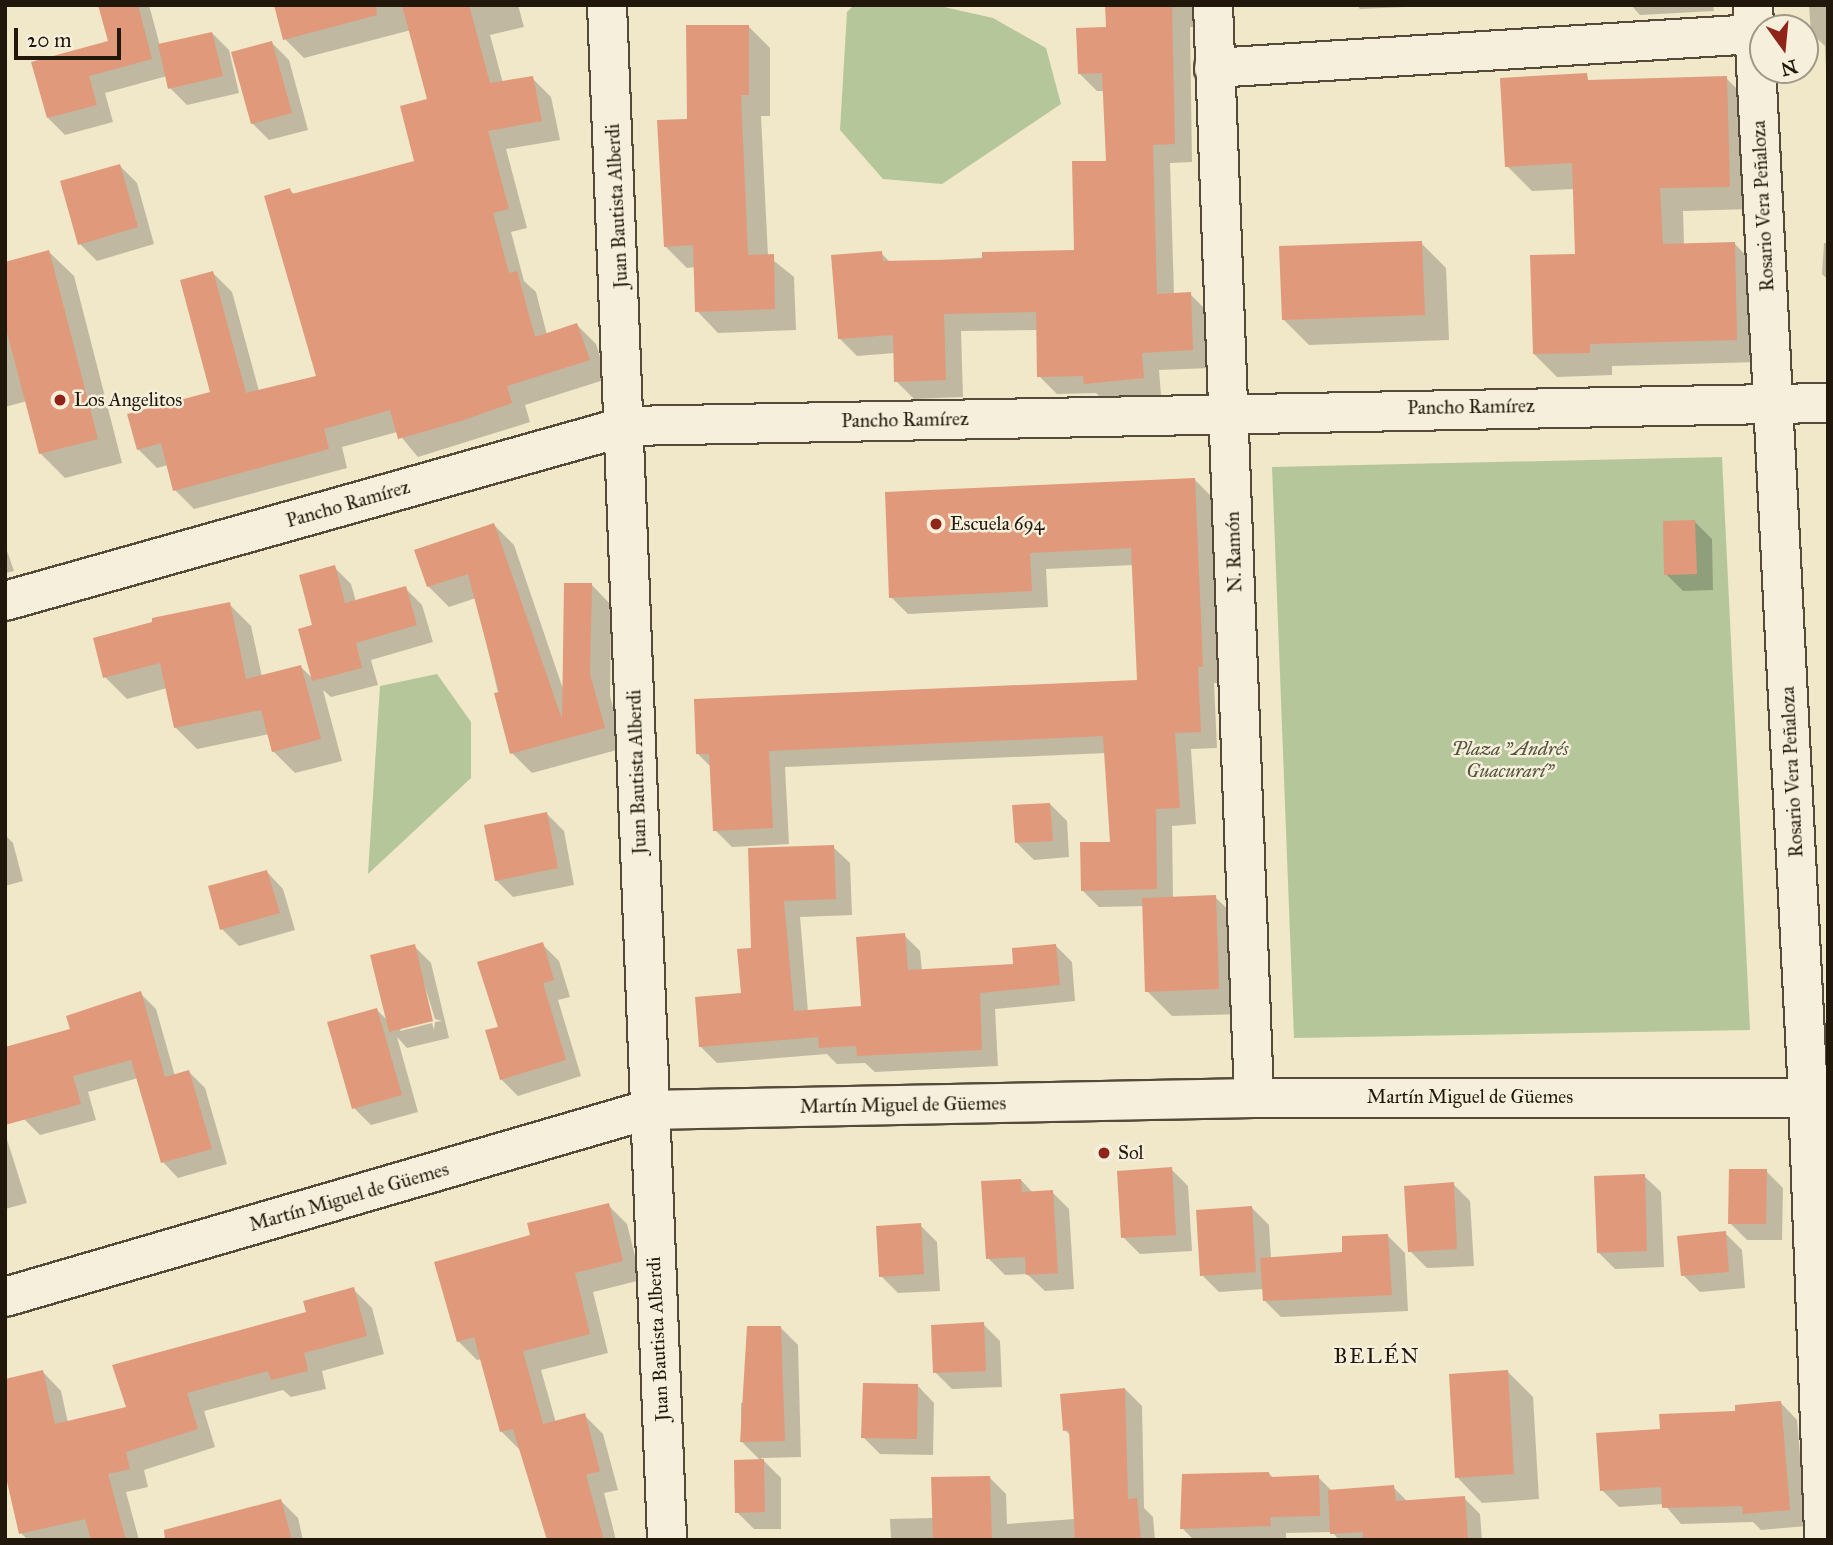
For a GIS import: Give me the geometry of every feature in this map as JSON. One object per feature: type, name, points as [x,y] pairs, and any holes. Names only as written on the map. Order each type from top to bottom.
[{"type":"street","name":"Juan Bautista Alberdi","points":[[607,5],[627,426],[647,1110],[667,1540]]},
{"type":"street","name":"N. Ramón","points":[[1213,5],[1254,1098]]},
{"type":"street","points":[[1214,68],[1749,20]]},
{"type":"street","name":"Rosario Vera Peñaloza","points":[[1757,84],[1773,401],[1818,1097],[1824,1540]]},
{"type":"street","name":"Pancho Ramírez","points":[[5,601],[627,426],[1773,401],[1828,403]]},
{"type":"street","name":"Martín Miguel de Güemes","points":[[5,1297],[647,1110],[1254,1098],[1818,1097]]},
{"type":"green space","points":[[854,5],[935,5],[993,18],[1046,48],[1061,104],[942,184],[883,179],[840,130],[847,12]]},
{"type":"green space","name":"Plaza \"Andrés Guacurarí\"","points":[[1722,457],[1750,1030],[1294,1038],[1272,467]]},
{"type":"green space","points":[[437,674],[471,722],[471,778],[368,874],[380,686]]},
{"type":"building","points":[[98,5],[138,5],[152,59],[89,76],[97,105],[47,118],[31,62],[108,41]]},
{"type":"building","points":[[274,5],[376,5],[377,15],[283,40]]},
{"type":"building","points":[[402,5],[469,5],[490,83],[533,76],[542,121],[488,131],[509,209],[493,213],[509,273],[517,271],[535,337],[577,323],[590,360],[507,386],[512,403],[461,421],[398,439],[390,410],[324,429],[329,449],[173,491],[161,443],[137,450],[127,414],[210,392],[180,280],[213,271],[246,393],[316,376],[264,196],[290,188],[292,194],[414,161],[400,106],[427,99]]},
{"type":"building","points":[[1105,5],[1172,5],[1175,144],[1153,145],[1157,294],[1191,292],[1193,350],[1142,353],[1144,378],[1084,384],[1083,376],[1037,377],[1036,312],[944,314],[946,380],[894,382],[893,335],[838,339],[831,255],[882,251],[883,261],[982,259],[982,252],[1074,250],[1072,161],[1106,161],[1102,73],[1078,74],[1076,28],[1106,27]]},
{"type":"building","points":[[686,25],[749,25],[749,95],[741,95],[748,255],[774,254],[775,309],[695,312],[693,245],[664,247],[657,120],[687,119]]},
{"type":"building","points":[[212,32],[223,76],[168,89],[158,44]]},
{"type":"building","points":[[272,41],[292,113],[251,124],[231,52]]},
{"type":"building","points":[[1587,73],[1588,80],[1727,76],[1730,187],[1660,188],[1663,244],[1735,242],[1737,340],[1590,344],[1590,353],[1533,354],[1530,255],[1575,254],[1572,163],[1505,167],[1500,78]]},
{"type":"building","points":[[120,164],[138,227],[78,245],[60,181]]},
{"type":"building","points":[[1422,241],[1425,315],[1282,320],[1279,246]]},
{"type":"building","points":[[49,250],[98,439],[39,454],[5,325],[5,262]]},
{"type":"building","points":[[1195,478],[1203,667],[1198,667],[1201,732],[1175,733],[1180,808],[1156,809],[1157,889],[1081,891],[1080,842],[1110,842],[1103,736],[769,751],[773,828],[713,831],[709,754],[696,754],[694,699],[1137,680],[1131,548],[1030,553],[1032,591],[889,598],[885,492]]},
{"type":"building","points":[[1695,520],[1697,574],[1664,575],[1663,521]]},
{"type":"building","points":[[494,523],[562,719],[564,583],[592,583],[590,674],[605,728],[510,754],[494,693],[499,692],[468,574],[427,587],[414,550]]},
{"type":"building","points":[[335,565],[345,603],[406,586],[417,625],[356,643],[362,668],[312,681],[298,629],[312,625],[299,575]]},
{"type":"building","points":[[230,602],[246,679],[301,665],[321,739],[272,752],[261,710],[174,728],[160,663],[103,678],[93,638],[152,622],[152,618]]},
{"type":"building","points":[[1050,803],[1053,841],[1015,843],[1012,805]]},
{"type":"building","points":[[547,812],[558,868],[495,881],[484,825]]},
{"type":"building","points":[[834,845],[836,899],[784,901],[794,1011],[861,1006],[856,937],[905,933],[908,970],[1013,964],[1012,948],[1056,944],[1060,985],[980,993],[982,1050],[857,1056],[856,1046],[819,1048],[818,1037],[699,1047],[695,997],[741,993],[737,949],[751,948],[748,848]]},
{"type":"building","points":[[267,870],[280,913],[220,930],[208,886]]},
{"type":"building","points":[[1216,895],[1219,989],[1145,992],[1142,898]]},
{"type":"building","points":[[543,942],[554,980],[543,983],[566,1060],[500,1080],[485,1030],[498,1027],[477,962]]},
{"type":"building","points":[[415,944],[433,1021],[389,1032],[370,955]]},
{"type":"building","points":[[141,991],[165,1077],[189,1070],[212,1149],[161,1163],[131,1060],[73,1076],[81,1104],[5,1125],[5,1047],[70,1029],[66,1016]]},
{"type":"building","points":[[377,1008],[402,1095],[352,1109],[327,1022]]},
{"type":"building","points":[[1172,1167],[1176,1235],[1121,1238],[1117,1171]]},
{"type":"building","points":[[1729,1169],[1767,1169],[1766,1224],[1728,1224]]},
{"type":"building","points":[[1645,1174],[1647,1251],[1597,1253],[1594,1176]]},
{"type":"building","points":[[1021,1179],[1022,1192],[1053,1190],[1058,1273],[1026,1275],[1025,1257],[986,1259],[981,1181]]},
{"type":"building","points":[[1454,1182],[1457,1249],[1408,1252],[1404,1186]]},
{"type":"building","points":[[609,1203],[623,1261],[575,1273],[590,1334],[523,1351],[543,1424],[585,1413],[600,1471],[586,1475],[604,1540],[547,1540],[513,1429],[500,1432],[474,1337],[457,1342],[434,1262],[530,1235],[527,1223]]},
{"type":"building","points":[[1252,1206],[1256,1272],[1200,1276],[1196,1210]]},
{"type":"building","points":[[921,1223],[924,1274],[879,1277],[876,1226]]},
{"type":"building","points":[[1726,1231],[1729,1272],[1681,1276],[1677,1236]]},
{"type":"building","points":[[1388,1234],[1392,1295],[1263,1301],[1260,1258],[1342,1252],[1342,1236]]},
{"type":"building","points":[[354,1287],[367,1336],[304,1353],[308,1371],[271,1380],[268,1371],[187,1393],[198,1429],[126,1452],[130,1469],[108,1474],[126,1540],[91,1540],[85,1519],[19,1534],[5,1473],[5,1379],[43,1370],[55,1424],[126,1407],[112,1365],[306,1312],[303,1301]]},
{"type":"building","points":[[984,1322],[986,1371],[933,1373],[931,1325]]},
{"type":"building","points":[[747,1326],[781,1326],[785,1441],[740,1442]]},
{"type":"building","points":[[1508,1370],[1514,1474],[1455,1478],[1449,1374]]},
{"type":"building","points":[[863,1383],[918,1384],[917,1439],[861,1438]]},
{"type":"building","points":[[1125,1388],[1128,1499],[1137,1498],[1141,1540],[1075,1540],[1069,1430],[1063,1431],[1060,1394]]},
{"type":"building","points":[[1781,1401],[1790,1510],[1743,1514],[1742,1506],[1662,1508],[1661,1487],[1600,1491],[1596,1433],[1660,1429],[1659,1414],[1735,1411],[1735,1405]]},
{"type":"building","points":[[764,1459],[765,1512],[735,1513],[734,1460]]},
{"type":"building","points":[[1269,1472],[1269,1477],[1319,1475],[1320,1516],[1270,1517],[1271,1526],[1180,1529],[1182,1474]]},
{"type":"building","points":[[990,1476],[992,1540],[933,1540],[931,1477]]},
{"type":"building","points":[[1394,1485],[1396,1501],[1465,1496],[1468,1540],[1363,1540],[1363,1532],[1330,1534],[1328,1490]]},
{"type":"building","points":[[281,1499],[292,1540],[165,1540],[164,1530]]},
{"type":"place","name":"Los Angelitos","points":[[60,400]]},
{"type":"place","name":"Escuela 694","points":[[936,524]]},
{"type":"place","name":"Sol","points":[[1104,1153]]},
{"type":"district","name":"BELÉN","points":[[1377,1356]]}]
